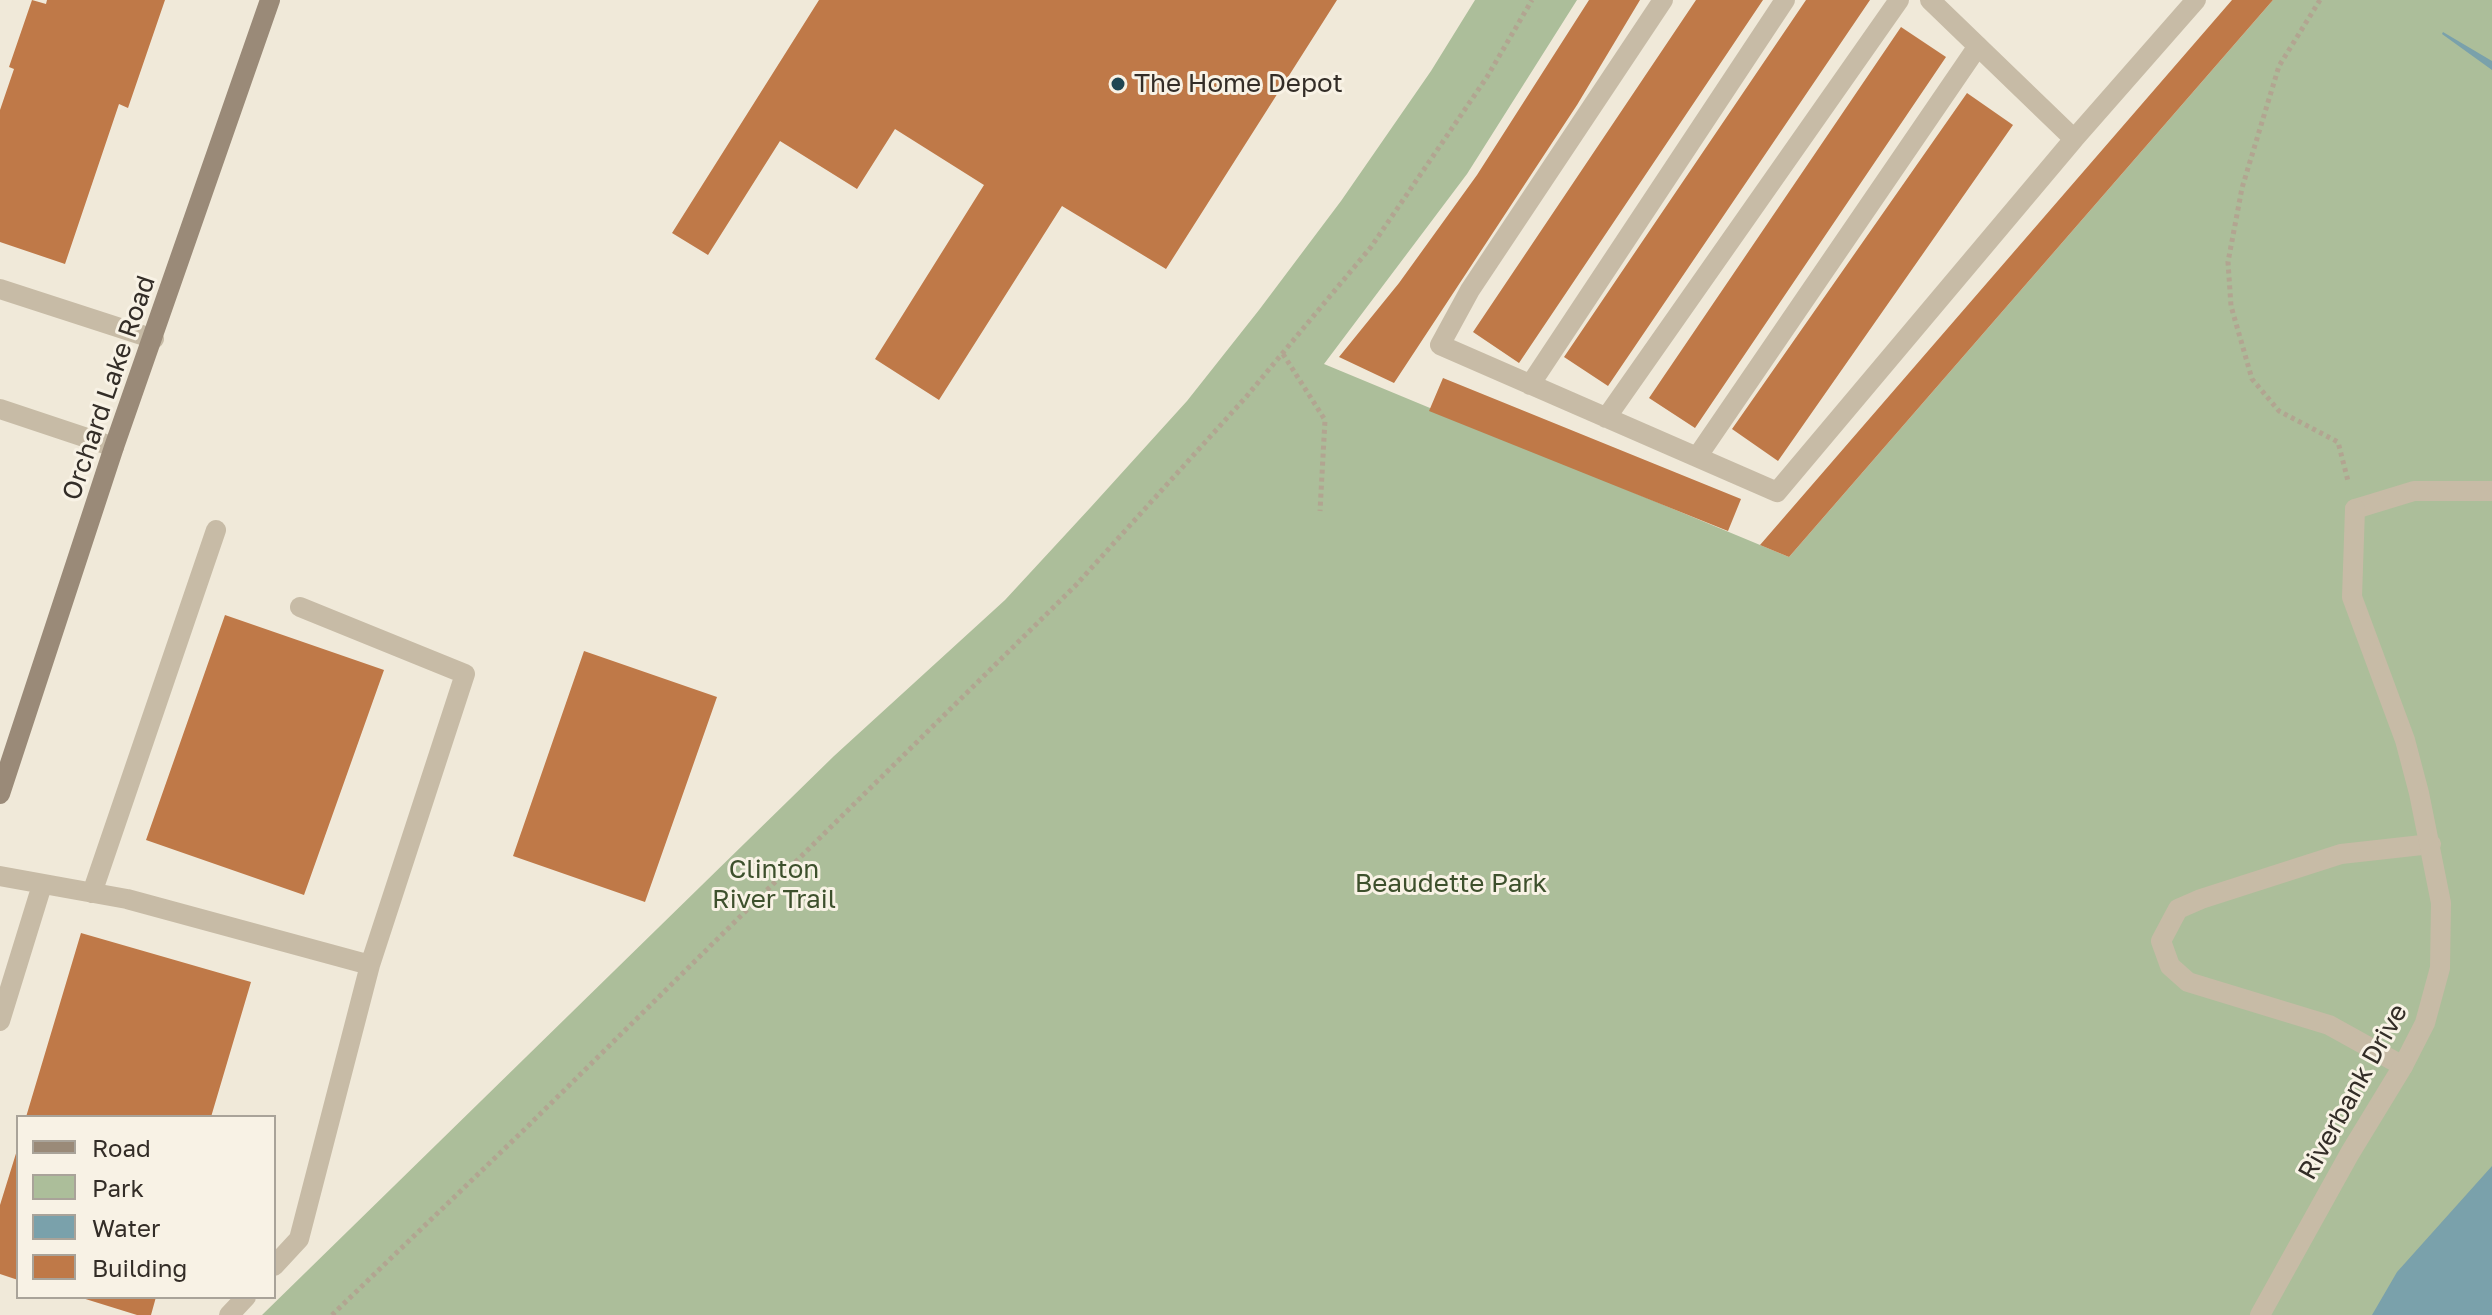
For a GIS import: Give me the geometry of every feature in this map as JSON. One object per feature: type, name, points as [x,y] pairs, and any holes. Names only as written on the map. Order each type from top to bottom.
[{"type":"main road","name":"Orchard Lake Road","points":[[0,794],[114,447],[270,0]]},
{"type":"street","points":[[1663,0],[1470,290],[1440,345],[1777,492],[2074,139],[2196,0]]},
{"type":"street","points":[[1530,385],[1785,0]]},
{"type":"street","points":[[1606,418],[1899,0]]},
{"type":"street","points":[[1930,0],[2074,139]]},
{"type":"street","points":[[1697,457],[1978,46]]},
{"type":"street","points":[[0,289],[154,339]]},
{"type":"street","points":[[0,409],[114,447]]},
{"type":"street","points":[[2355,509],[2414,491],[2492,491]]},
{"type":"street","name":"Riverbank Drive","points":[[2260,1315],[2343,1165],[2403,1066],[2425,1023],[2440,968],[2441,903],[2431,844],[2405,740],[2352,597],[2355,509]]},
{"type":"street","points":[[92,893],[216,530]]},
{"type":"street","points":[[276,1264],[299,1239],[370,965],[465,674],[300,607]]},
{"type":"street","points":[[2403,1066],[2329,1025],[2188,982],[2170,966],[2161,941],[2178,909],[2214,894],[2341,854],[2431,844]]},
{"type":"street","points":[[0,876],[127,899],[370,965]]},
{"type":"street","points":[[0,1021],[42,885]]},
{"type":"street","points":[[229,1315],[244,1299]]},
{"type":"path","points":[[332,1315],[1076,585],[1283,354],[1371,247],[1487,77],[1532,0]]},
{"type":"path","points":[[2320,0],[2279,66],[2242,188],[2228,262],[2231,306],[2252,379],[2279,411],[2338,442],[2355,509]]},
{"type":"path","points":[[1283,354],[1325,420],[1320,511]]},
{"type":"green space","name":"Beaudette Park","points":[[1475,0],[1577,0],[1467,174],[1324,364],[1789,557],[2273,0],[2492,0],[2492,1296],[2467,1315],[262,1315],[834,756],[1005,600],[1090,508],[1187,401],[1259,310],[1341,201],[1431,71]]},
{"type":"water","points":[[2442,34],[2492,61],[2492,70]]},
{"type":"water","points":[[2492,1166],[2492,1315],[2372,1315],[2397,1272]]},
{"type":"building","points":[[32,0],[46,4],[47,0],[165,0],[128,108],[119,104],[65,264],[0,242],[0,110],[14,69],[9,67]]},
{"type":"building","points":[[819,0],[1337,0],[1166,269],[1062,206],[939,400],[875,359],[984,185],[895,129],[857,189],[780,141],[708,255],[672,233]]},
{"type":"building","points":[[1589,0],[1640,0],[1577,105],[1394,383],[1339,357],[1399,283],[1477,175]]},
{"type":"building","points":[[1696,0],[1763,0],[1519,363],[1473,332]]},
{"type":"building","points":[[1806,0],[1870,0],[1608,386],[1564,357]]},
{"type":"building","points":[[2232,0],[2273,0],[1789,557],[1760,545]]},
{"type":"building","points":[[1901,27],[1946,57],[1695,428],[1649,398]]},
{"type":"building","points":[[1967,93],[2013,125],[1778,461],[1732,429]]},
{"type":"building","points":[[1443,378],[1741,499],[1728,531],[1429,411]]},
{"type":"building","points":[[225,615],[384,670],[304,895],[146,840]]},
{"type":"building","points":[[584,651],[717,697],[645,902],[513,856]]},
{"type":"building","points":[[81,933],[251,982],[212,1115],[27,1115]]},
{"type":"building","points":[[16,1153],[16,1279],[0,1274],[0,1205]]},
{"type":"building","points":[[85,1299],[155,1299],[151,1315],[137,1315]]},
{"type":"place","name":"The Home Depot","points":[[1118,84]]},
{"type":"park label","name":"Clinton River Trail","points":[[774,885]]}]
